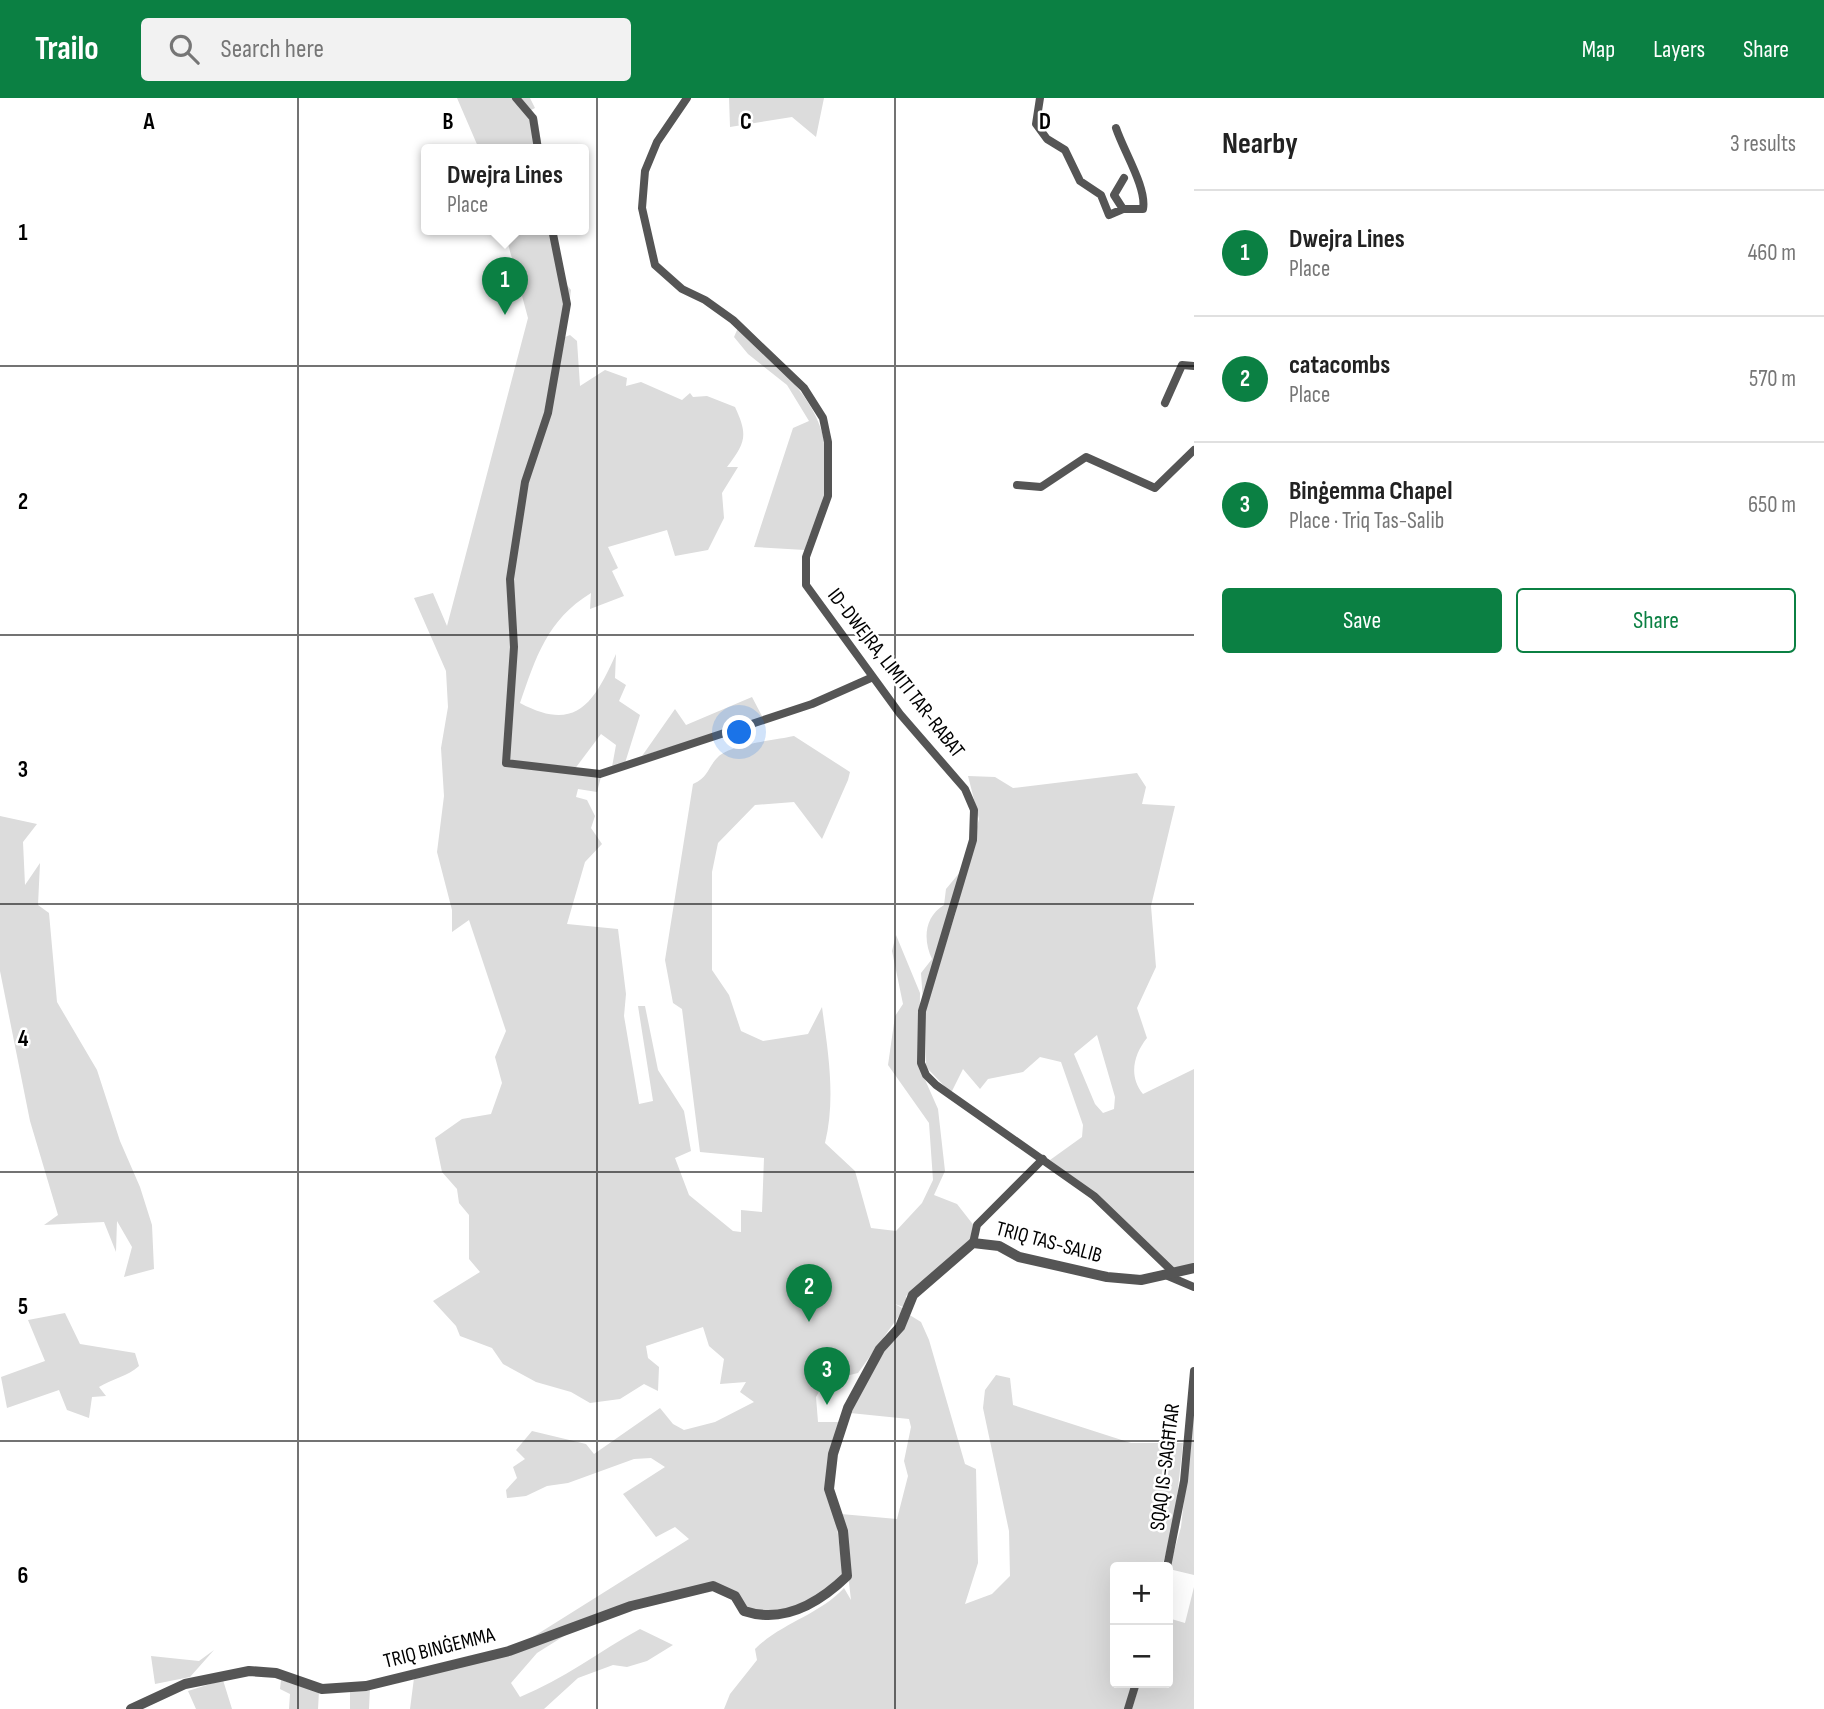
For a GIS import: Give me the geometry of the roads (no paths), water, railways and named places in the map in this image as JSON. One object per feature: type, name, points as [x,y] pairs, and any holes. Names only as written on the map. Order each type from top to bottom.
[{"type":"street","points":[[516,98],[533,118],[537,144]]},
{"type":"street","name":"ID-DWEJRA, LIMITI TAR-RABAT","points":[[687,98],[657,142],[645,171],[642,208],[655,265],[674,284],[733,320],[804,388],[823,418],[828,442],[828,496],[806,557],[806,585],[900,715],[965,789],[974,810],[973,840],[922,1011],[920,1063],[926,1075],[936,1085],[1094,1196],[1169,1275]]},
{"type":"street","points":[[1040,98],[1036,124],[1047,139],[1065,150],[1080,181],[1096,190],[1109,215],[1123,209],[1143,209],[1146,195],[1125,155],[1116,128]]},
{"type":"street","points":[[1123,209],[1114,195],[1124,178]]},
{"type":"street","points":[[553,235],[568,304],[548,413],[525,482],[510,579],[514,647],[506,763],[600,774],[812,704],[873,677]]},
{"type":"street","points":[[1165,403],[1182,365],[1194,366]]},
{"type":"street","points":[[1017,485],[1041,487],[1086,457],[1155,488],[1194,450]]},
{"type":"street","points":[[973,1243],[977,1225],[1043,1159]]},
{"type":"street","name":"TRIQ TAS-SALIB","points":[[744,1611],[761,1617],[801,1610],[833,1589],[847,1576],[843,1531],[829,1489],[833,1454],[848,1408],[880,1349],[900,1327],[913,1295],[973,1243],[999,1246],[1019,1257],[1107,1277],[1141,1280],[1194,1268]]},
{"type":"street","points":[[1169,1275],[1191,1283],[1194,1287]]},
{"type":"street","name":"SQAQ IS-SAGĦTAR","points":[[1168,1562],[1184,1481],[1194,1371]]},
{"type":"street","name":"TRIQ BINĠEMMA","points":[[131,1709],[185,1684],[249,1671],[276,1673],[322,1689],[366,1686],[509,1651],[631,1606],[713,1587],[735,1596],[744,1611]]},
{"type":"street","points":[[1128,1709],[1134,1688]]},
{"type":"place","name":"Dwejra Lines","points":[[505,315]]},
{"type":"place","name":"catacombs","points":[[809,1322]]},
{"type":"place","name":"Binġemma Chapel","points":[[827,1405]]}]
